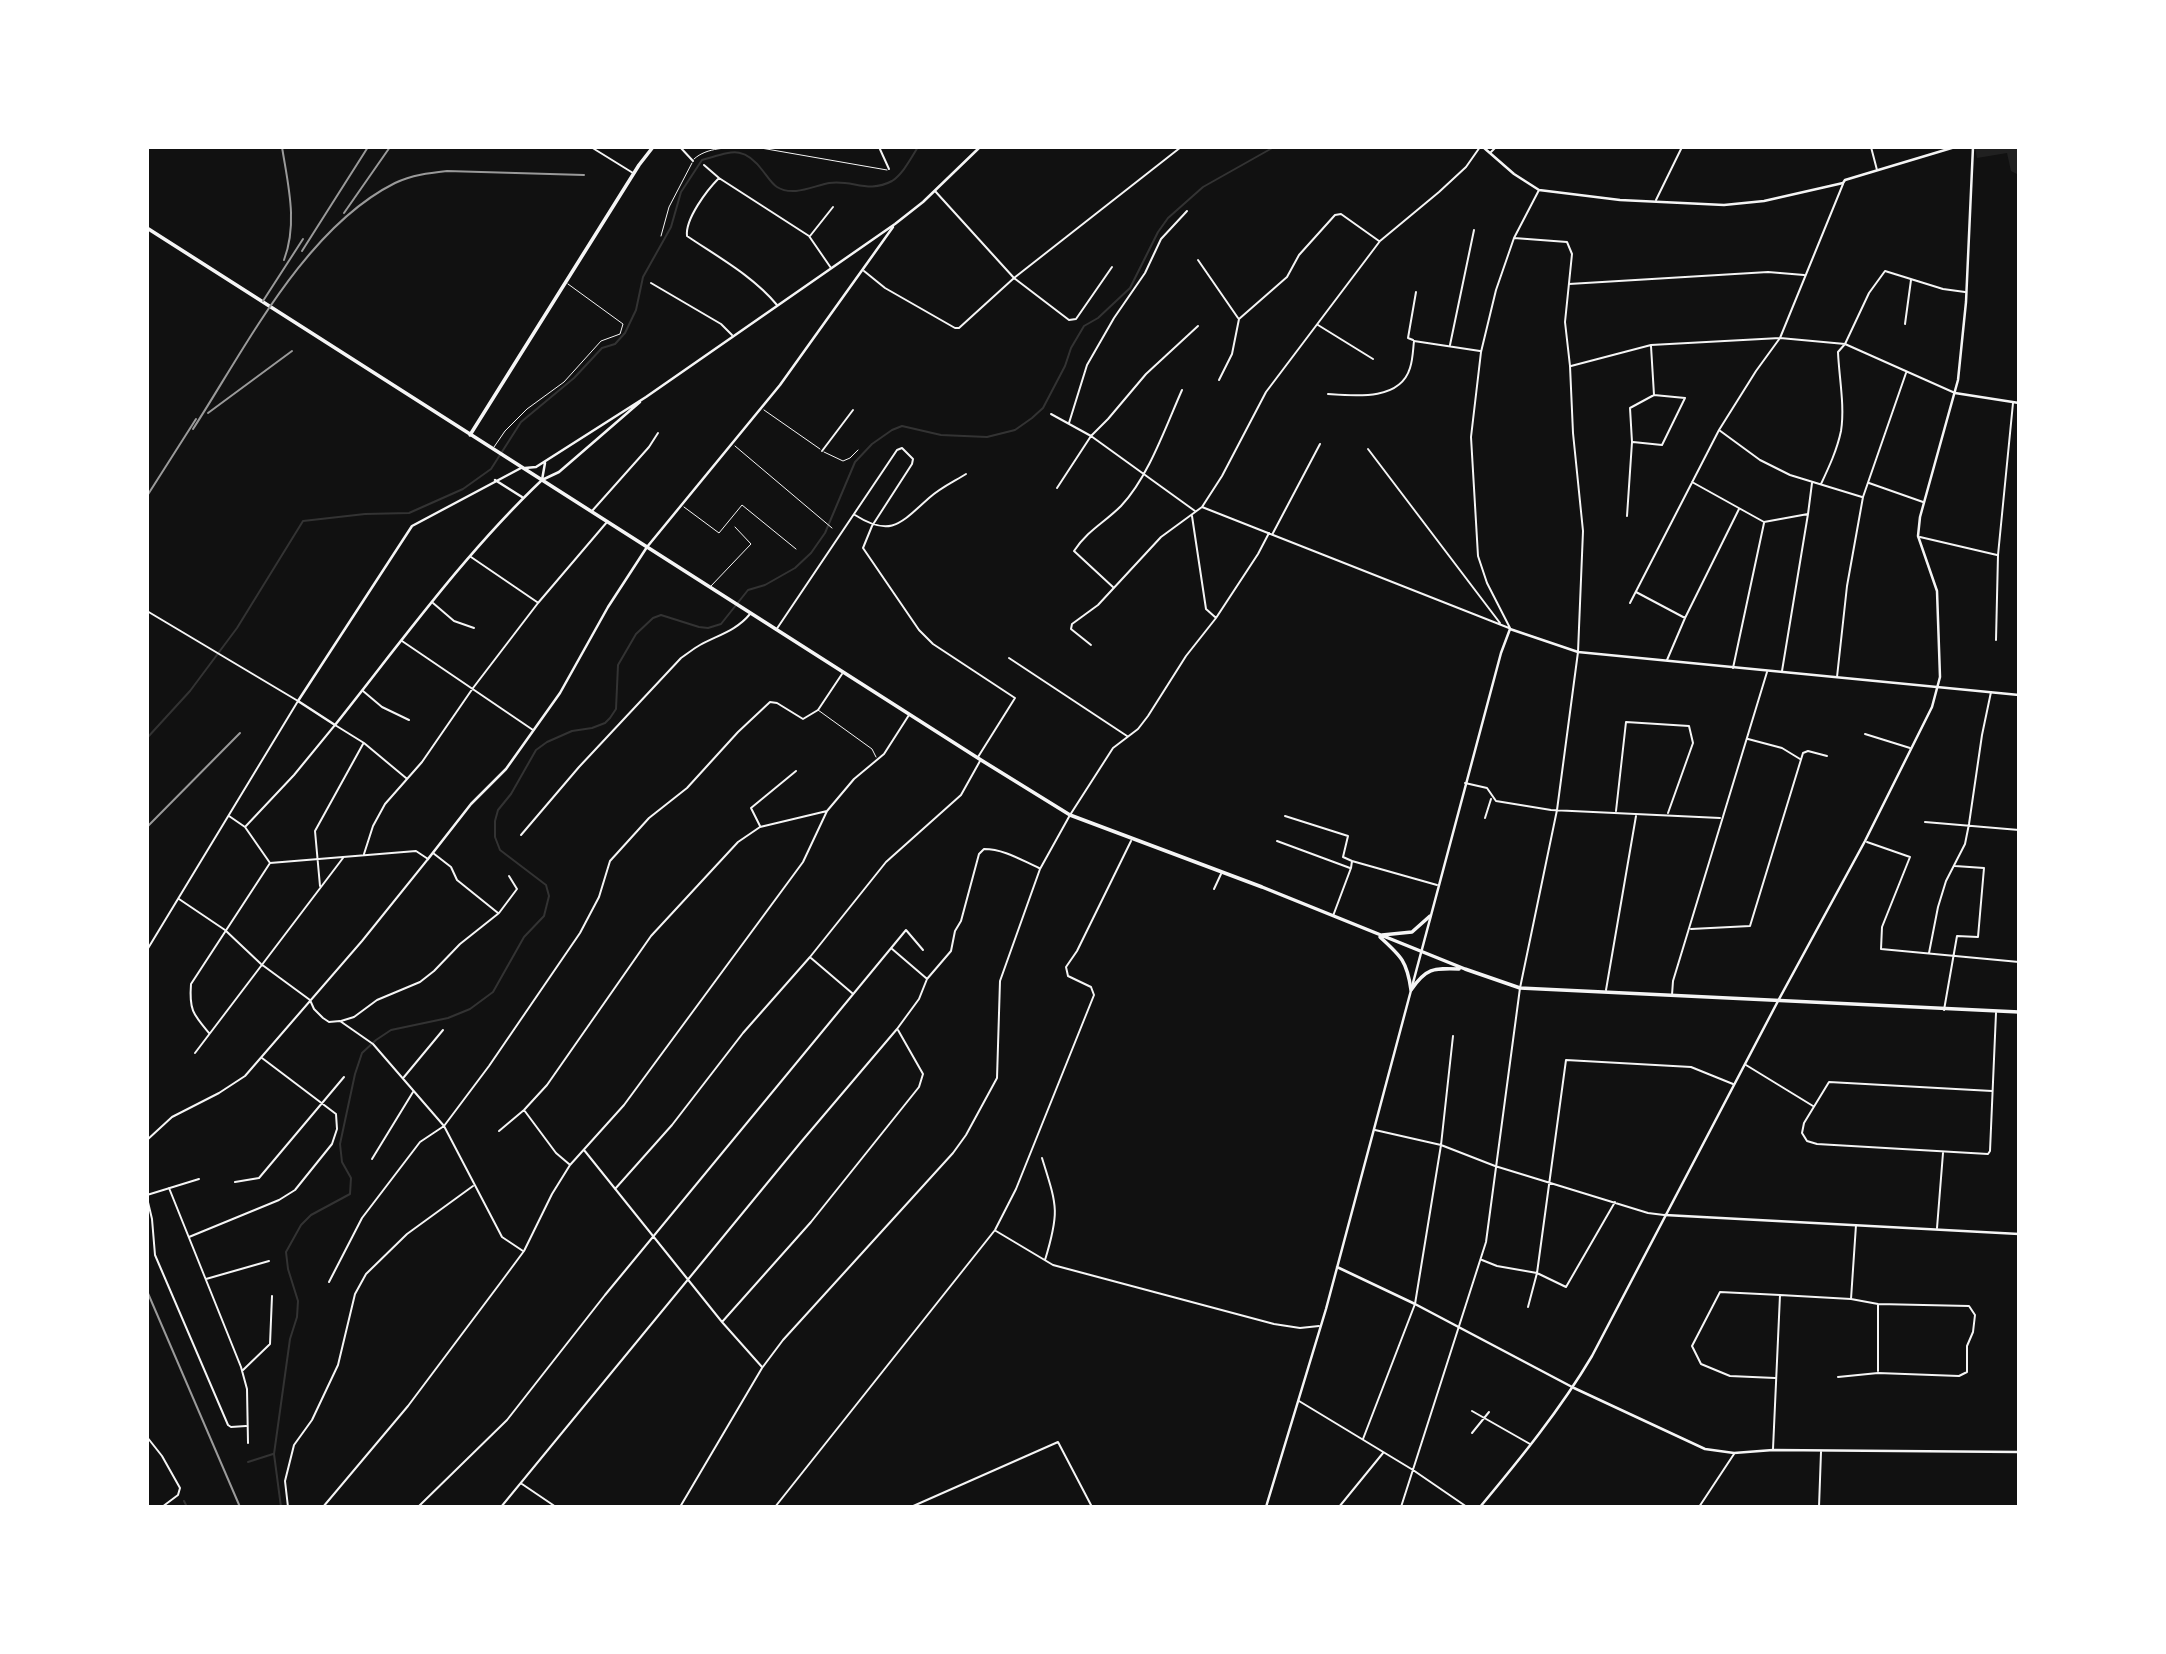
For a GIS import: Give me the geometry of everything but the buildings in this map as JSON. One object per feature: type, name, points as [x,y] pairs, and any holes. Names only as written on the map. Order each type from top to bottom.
[{"type":"main road","points":[[470,435],[653,147]]},
{"type":"main road","points":[[147,228],[1070,815],[1520,988],[2019,1012]]},
{"type":"main road","points":[[1378,935],[1412,932],[1430,916]]},
{"type":"main road","points":[[1378,935],[1404,960],[1409,971],[1411,990]]},
{"type":"main road","points":[[1411,990],[1419,977],[1427,971],[1437,968],[1465,969]]},
{"type":"street","points":[[591,147],[634,174]]},
{"type":"street","points":[[680,147],[693,161]]},
{"type":"street","points":[[879,147],[889,169]]},
{"type":"street","points":[[147,950],[298,701],[412,526],[522,467],[536,467],[646,397],[895,224],[980,147]]},
{"type":"street","points":[[863,270],[885,288],[959,328],[1014,278],[1181,147]]},
{"type":"street","points":[[1091,645],[1070,627],[1115,589],[1143,554],[1161,537],[1202,507],[1222,476],[1266,391],[1380,241],[1439,192],[1466,167],[1482,147],[1514,174],[1539,190],[1655,202],[1724,205],[1764,201],[1843,183]]},
{"type":"street","points":[[1490,153],[1496,147]]},
{"type":"street","points":[[1655,202],[1682,147]]},
{"type":"street","points":[[1871,147],[1877,171]]},
{"type":"street","points":[[1630,603],[1719,430],[1780,338],[1845,180],[1955,147]]},
{"type":"street","points":[[1480,1507],[1574,1388],[1865,841],[1938,688],[1940,677],[1937,591],[1918,536],[1924,503],[1955,393],[1966,293],[1973,147]]},
{"type":"street","points":[[704,165],[719,178],[810,237],[832,268]]},
{"type":"street","points":[[719,178],[708,189],[691,219],[686,229],[687,236],[766,292],[777,305]]},
{"type":"street","points":[[934,190],[1014,278],[1072,320],[1086,305],[1112,267]]},
{"type":"street","points":[[1266,1507],[1321,1326],[1500,653],[1510,629],[1487,583],[1478,556],[1471,437],[1481,352],[1496,290],[1514,238],[1539,190]]},
{"type":"street","points":[[810,237],[833,206]]},
{"type":"street","points":[[1069,423],[1087,365],[1114,318],[1145,273],[1161,239],[1187,211]]},
{"type":"street","points":[[1219,380],[1232,354],[1239,319],[1287,278],[1299,255],[1335,215],[1341,214],[1380,241]]},
{"type":"street","points":[[147,1140],[173,1117],[245,1076],[471,804],[506,769],[560,693],[608,607],[647,547],[762,408],[895,224]]},
{"type":"street","points":[[1450,346],[1474,230]]},
{"type":"street","points":[[1401,1507],[1486,1242],[1520,988],[1557,810],[1578,652],[1583,531],[1564,322],[1572,254],[1567,242],[1514,238]]},
{"type":"street","points":[[1198,260],[1239,319]]},
{"type":"street","points":[[1821,484],[1835,455],[1841,430],[1838,352],[1869,293],[1885,271],[1942,289],[1966,293]]},
{"type":"street","points":[[1569,284],[1768,272],[1805,275]]},
{"type":"street","points":[[1905,324],[1911,279]]},
{"type":"street","points":[[651,284],[721,324],[733,336]]},
{"type":"street","points":[[1416,292],[1408,338],[1481,352]]},
{"type":"street","points":[[1317,324],[1373,359]]},
{"type":"street","points":[[1057,488],[1091,436],[1146,374],[1198,326]]},
{"type":"street","points":[[1570,366],[1651,345],[1780,338],[1844,344],[1955,393],[2019,403]]},
{"type":"street","points":[[1328,394],[1364,397],[1402,382],[1410,369],[1414,341]]},
{"type":"street","points":[[1651,345],[1654,395]]},
{"type":"street","points":[[1836,678],[1847,586],[1863,497],[1906,372]]},
{"type":"street","points":[[1115,589],[1074,551],[1094,527],[1121,506],[1143,474],[1182,390]]},
{"type":"street","points":[[1627,516],[1632,442],[1630,408],[1654,395],[1685,398],[1662,445],[1632,442]]},
{"type":"street","points":[[246,827],[294,775],[471,557],[523,498],[542,480],[559,472],[646,397]]},
{"type":"street","points":[[1996,640],[1998,555],[2013,402]]},
{"type":"street","points":[[822,451],[853,410]]},
{"type":"street","points":[[1051,414],[1091,436],[1196,512]]},
{"type":"street","points":[[1719,430],[1760,460],[1812,482],[1863,497]]},
{"type":"street","points":[[592,511],[649,447],[658,433]]},
{"type":"street","points":[[680,1507],[762,1368],[783,1340],[953,1153],[966,1135],[997,1078],[1000,981],[1040,869],[1070,815],[1113,748],[1138,729],[1186,656],[1216,618],[1270,534],[1320,444]]},
{"type":"street","points":[[615,1189],[672,1125],[743,1033],[810,957],[886,862],[961,794],[1015,698],[947,654],[919,630],[863,548],[872,527],[912,464],[913,459],[902,448],[897,450],[776,630]]},
{"type":"street","points":[[1368,449],[1500,623]]},
{"type":"street","points":[[542,480],[544,464],[548,460]]},
{"type":"street","points":[[854,515],[872,527],[900,524],[932,496],[966,474]]},
{"type":"street","points":[[495,480],[523,498]]},
{"type":"street","points":[[1692,482],[1765,522],[1808,514]]},
{"type":"street","points":[[1782,673],[1812,482]]},
{"type":"street","points":[[1868,482],[1924,503]]},
{"type":"street","points":[[1202,507],[1510,629],[1578,652],[2019,695]]},
{"type":"street","points":[[1666,661],[1740,509]]},
{"type":"street","points":[[1192,515],[1206,609],[1216,618]]},
{"type":"street","points":[[364,855],[379,815],[422,762],[473,688],[538,603],[608,521]]},
{"type":"street","points":[[1733,668],[1765,522]]},
{"type":"street","points":[[1918,536],[1998,555]]},
{"type":"street","points":[[471,557],[538,603]]},
{"type":"street","points":[[1636,592],[1685,618]]},
{"type":"street","points":[[433,603],[454,621],[474,628]]},
{"type":"street","points":[[147,611],[364,743],[407,778]]},
{"type":"street","points":[[521,835],[579,767],[681,658],[739,625],[750,613]]},
{"type":"street","points":[[402,641],[533,731]]},
{"type":"street","points":[[1009,658],[1128,737]]},
{"type":"street","points":[[1672,995],[1673,981],[1721,818],[1768,671]]},
{"type":"street","points":[[328,1282],[362,1218],[420,1142],[444,1126],[489,1066],[580,933],[598,897],[610,861],[649,818],[687,788],[738,732],[770,702],[777,703],[803,719],[818,710],[844,673]]},
{"type":"street","points":[[362,691],[382,707],[409,720]]},
{"type":"street","points":[[1929,954],[1938,906],[1946,881],[1965,844],[1991,692]]},
{"type":"street","points":[[323,1507],[408,1406],[524,1251],[552,1194],[570,1165],[624,1105],[803,862],[827,811],[855,779],[884,754],[909,715]]},
{"type":"street","points":[[1616,811],[1626,722],[1689,726],[1693,743],[1667,814]]},
{"type":"street","points":[[1865,734],[1911,748]]},
{"type":"street","points":[[1746,738],[1782,748],[1796,754],[1801,760]]},
{"type":"street","points":[[320,888],[315,831],[364,743]]},
{"type":"street","points":[[1689,929],[1751,925],[1805,751],[1827,756]]},
{"type":"street","points":[[760,827],[751,808],[796,771]]},
{"type":"street","points":[[1465,783],[1487,788],[1496,801],[1557,810],[1721,818]]},
{"type":"street","points":[[1485,818],[1492,797]]},
{"type":"street","points":[[499,1131],[524,1110],[547,1085],[651,936],[738,842],[760,827],[827,811]]},
{"type":"street","points":[[1606,991],[1636,814]]},
{"type":"street","points":[[228,816],[246,827],[270,863]]},
{"type":"street","points":[[1285,816],[1345,833],[1348,836],[1343,857],[1438,885]]},
{"type":"street","points":[[1925,822],[2019,830]]},
{"type":"street","points":[[775,1507],[996,1230],[1016,1189],[1094,995],[1091,987],[1068,976],[1066,967],[1132,840]]},
{"type":"street","points":[[1277,841],[1351,868]]},
{"type":"street","points":[[1865,841],[1910,857],[1882,927],[1881,949],[2019,962]]},
{"type":"street","points":[[501,1507],[919,999],[927,979],[951,951],[979,854],[984,849],[993,849],[1011,854],[1040,869]]},
{"type":"street","points":[[270,863],[416,850],[428,859]]},
{"type":"street","points":[[432,852],[451,867],[457,880],[499,913]]},
{"type":"street","points":[[195,1053],[344,857]]},
{"type":"street","points":[[1333,917],[1352,861]]},
{"type":"street","points":[[209,1033],[189,1005],[191,984],[270,863]]},
{"type":"street","points":[[1944,1010],[1951,957],[1957,936],[1978,937],[1984,868],[1955,866]]},
{"type":"street","points":[[1214,889],[1222,873]]},
{"type":"street","points":[[179,899],[225,930],[261,964],[310,1000],[314,1010],[329,1022],[354,1017],[377,1000],[420,982],[434,971],[460,944],[499,913],[517,889],[509,876]]},
{"type":"street","points":[[418,1507],[507,1420],[596,1306],[906,930],[923,950]]},
{"type":"street","points":[[891,948],[927,979]]},
{"type":"street","points":[[810,957],[853,994]]},
{"type":"street","points":[[1992,1091],[1829,1082],[1801,1129],[1804,1137],[1813,1143],[1989,1153],[1996,1012]]},
{"type":"street","points":[[340,1021],[373,1044],[444,1126],[502,1237],[524,1251]]},
{"type":"street","points":[[722,1322],[811,1222],[919,1087],[923,1074],[897,1029]]},
{"type":"street","points":[[403,1078],[443,1030]]},
{"type":"street","points":[[1363,1439],[1415,1304],[1441,1145],[1453,1036]]},
{"type":"street","points":[[189,1237],[279,1200],[295,1190],[332,1144],[337,1129],[336,1114],[261,1058]]},
{"type":"street","points":[[1528,1307],[1537,1273],[1566,1060],[1692,1067],[1734,1085]]},
{"type":"street","points":[[1745,1064],[1814,1106]]},
{"type":"street","points":[[235,1182],[259,1178],[344,1077]]},
{"type":"street","points":[[372,1159],[414,1091]]},
{"type":"street","points":[[524,1110],[556,1153],[570,1165]]},
{"type":"street","points":[[1374,1129],[1441,1145],[1495,1166],[1665,1215],[2019,1234]]},
{"type":"street","points":[[584,1150],[762,1368]]},
{"type":"street","points":[[1937,1229],[1944,1152]]},
{"type":"street","points":[[1042,1158],[1056,1202],[1056,1221],[1045,1261]]},
{"type":"street","points":[[199,1179],[147,1197],[155,1255],[228,1425],[248,1426]]},
{"type":"street","points":[[288,1507],[285,1481],[294,1446],[312,1420],[338,1364],[355,1294],[366,1274],[407,1234],[474,1185]]},
{"type":"street","points":[[169,1188],[242,1371],[247,1389],[248,1443]]},
{"type":"street","points":[[1481,1259],[1497,1266],[1537,1273],[1566,1287],[1615,1202]]},
{"type":"street","points":[[1851,1299],[1856,1224]]},
{"type":"street","points":[[996,1230],[1052,1265],[1274,1324],[1300,1328],[1321,1326]]},
{"type":"street","points":[[206,1279],[269,1261]]},
{"type":"street","points":[[1337,1267],[1415,1304],[1574,1388],[1705,1449],[1734,1453],[1773,1450],[2019,1452]]},
{"type":"street","points":[[1776,1378],[1730,1376],[1701,1364],[1692,1346],[1720,1292],[1851,1299],[1878,1304],[1969,1306],[1975,1315],[1973,1332],[1967,1346],[1966,1375],[1878,1373],[1838,1377]]},
{"type":"street","points":[[1773,1450],[1780,1295]]},
{"type":"street","points":[[242,1371],[270,1344],[272,1296]]},
{"type":"street","points":[[1878,1304],[1878,1373]]},
{"type":"street","points":[[1298,1400],[1413,1470],[1467,1507]]},
{"type":"street","points":[[1472,1411],[1531,1444]]},
{"type":"street","points":[[1472,1433],[1489,1412]]},
{"type":"street","points":[[147,1437],[162,1456],[180,1488],[178,1495],[162,1507]]},
{"type":"street","points":[[911,1507],[1058,1442],[1092,1507]]},
{"type":"street","points":[[1339,1507],[1384,1452]]},
{"type":"street","points":[[1819,1507],[1821,1452]]},
{"type":"street","points":[[1699,1507],[1734,1453]]},
{"type":"street","points":[[521,1483],[556,1507]]},
{"type":"lane","points":[[661,236],[669,207],[699,154],[719,148],[743,147]]},
{"type":"lane","points":[[755,147],[889,169]]},
{"type":"lane","points":[[495,450],[505,431],[527,409],[564,382],[601,341],[620,334],[623,324],[567,283]]},
{"type":"lane","points":[[762,408],[822,451],[843,461],[858,450]]},
{"type":"lane","points":[[733,444],[832,528]]},
{"type":"lane","points":[[682,506],[719,533],[741,505],[796,549]]},
{"type":"lane","points":[[709,587],[751,544],[735,527]]},
{"type":"lane","points":[[818,710],[872,748],[877,759]]},
{"type":"shaded area","points":[[1975,147],[2019,147],[2019,175],[2011,171],[2007,153],[1977,158]]},
{"type":"waterway","points":[[147,738],[190,691],[237,628],[303,521],[365,514],[409,513],[463,489],[491,469],[521,422],[574,378],[602,348],[615,344],[625,333],[636,310],[643,277],[671,227],[681,192],[702,160],[729,153],[743,154],[756,162],[775,186],[783,190],[803,190],[837,182],[875,186],[896,178],[918,147]]},
{"type":"waterway","points":[[281,1507],[274,1454],[298,1301],[288,1269],[286,1252],[301,1225],[311,1215],[350,1194],[351,1178],[342,1162],[340,1144],[362,1053],[391,1030],[448,1018],[470,1009],[493,992],[524,937],[544,916],[549,896],[546,885],[500,850],[495,837],[498,810],[511,794],[536,750],[572,731],[592,728],[610,718],[616,709],[618,665],[636,634],[653,618],[661,615],[708,628],[721,624],[748,590],[765,585],[795,568],[811,553],[825,533],[855,462],[872,444],[892,430],[902,426],[941,435],[987,437],[1015,430],[1032,418],[1043,408],[1084,326],[1098,318],[1130,288],[1158,232],[1168,218],[1203,187],[1274,147]]},
{"type":"waterway","points":[[248,1462],[273,1454]]},
{"type":"waterway","points":[[184,1501],[187,1507]]},
{"type":"railway","points":[[282,147],[291,218],[284,260]]},
{"type":"railway","points":[[302,251],[368,147]]},
{"type":"railway","points":[[344,213],[390,147]]},
{"type":"railway","points":[[193,429],[280,292],[333,229],[363,203],[395,183],[414,176],[447,171],[584,175]]},
{"type":"railway","points":[[263,301],[303,239]]},
{"type":"railway","points":[[208,413],[292,351]]},
{"type":"railway","points":[[147,496],[196,419]]},
{"type":"railway","points":[[147,827],[240,733]]},
{"type":"railway","points":[[147,1291],[240,1507]]}]
